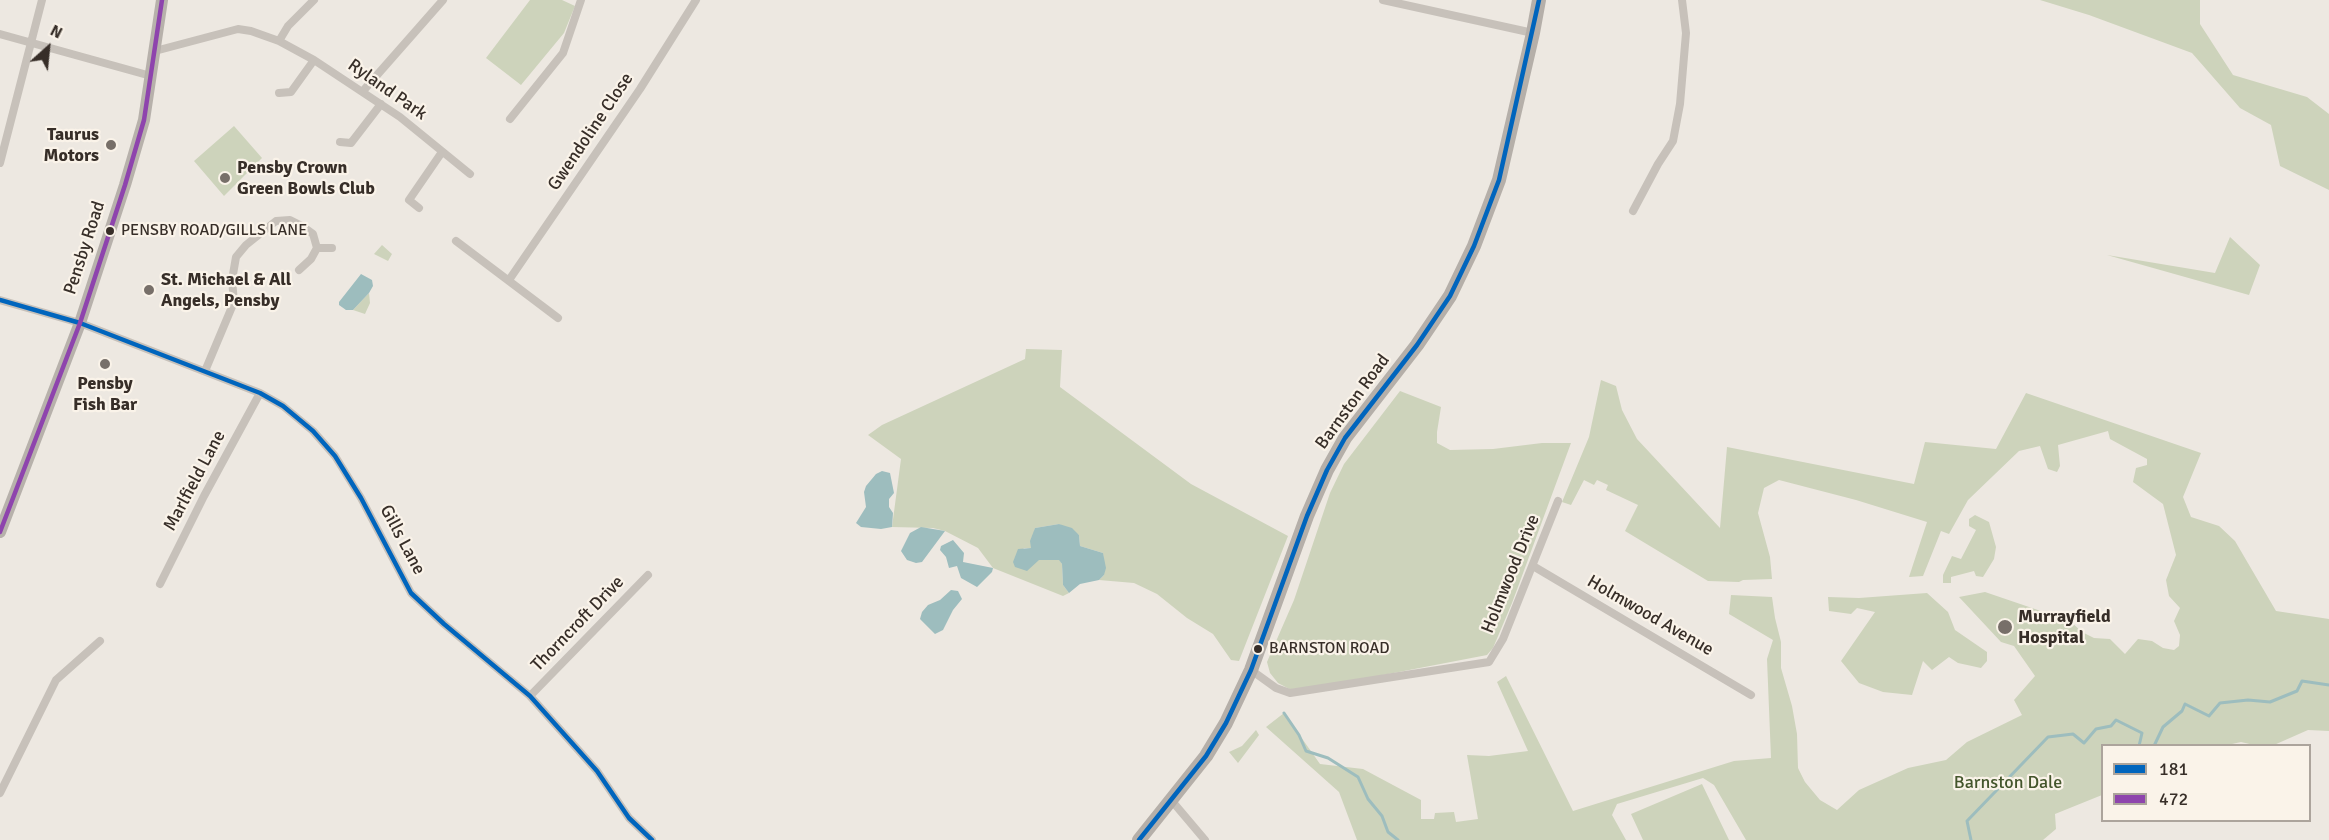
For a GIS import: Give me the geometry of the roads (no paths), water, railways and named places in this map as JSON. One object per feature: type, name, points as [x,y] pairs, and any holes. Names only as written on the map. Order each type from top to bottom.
[{"type":"main road","name":"Pensby Road","points":[[0,532],[80,322],[134,153],[144,120],[162,0]]},
{"type":"main road","name":"Barnston Road","points":[[1139,840],[1206,756],[1226,723],[1251,670],[1307,516],[1327,470],[1346,438],[1417,345],[1443,306],[1474,246],[1499,180],[1539,0]]},
{"type":"street","points":[[0,164],[42,0]]},
{"type":"street","points":[[279,41],[288,26],[314,0]]},
{"type":"street","points":[[363,91],[443,0]]},
{"type":"street","points":[[510,119],[563,53],[581,0]]},
{"type":"street","name":"Gwendoline Close","points":[[509,280],[640,89],[696,0]]},
{"type":"street","points":[[1383,0],[1533,33]]},
{"type":"street","points":[[1634,211],[1658,164],[1673,141],[1680,104],[1686,33],[1682,0]]},
{"type":"street","name":"Ryland Park","points":[[155,51],[238,29],[251,30],[279,41],[314,60],[363,91],[470,174]]},
{"type":"street","points":[[0,34],[151,76]]},
{"type":"street","points":[[293,102],[291,92],[314,60]]},
{"type":"street","points":[[279,93],[291,92]]},
{"type":"street","points":[[351,143],[381,104]]},
{"type":"street","points":[[340,142],[351,143]]},
{"type":"street","points":[[351,143],[355,152]]},
{"type":"street","points":[[419,208],[409,200],[442,152]]},
{"type":"street","points":[[205,371],[234,302],[232,280],[236,257],[246,244],[276,221],[290,220],[313,234],[317,248],[311,259],[300,270]]},
{"type":"street","points":[[456,241],[558,318]]},
{"type":"street","points":[[317,248],[332,248]]},
{"type":"street","name":"Gills Lane","points":[[0,300],[80,322],[260,393],[283,406],[313,431],[335,456],[362,498],[411,592],[444,624],[530,696],[597,771],[629,818],[652,840]]},
{"type":"street","name":"Marlfield Lane","points":[[160,584],[204,496],[260,393]]},
{"type":"street","name":"Holmwood Drive","points":[[1251,670],[1276,687],[1290,693],[1489,662],[1503,639],[1558,501]]},
{"type":"street","name":"Holmwood Avenue","points":[[1533,566],[1751,694]]},
{"type":"street","name":"Thorncroft Drive","points":[[530,696],[648,575]]},
{"type":"street","points":[[0,793],[56,680],[100,641]]},
{"type":"street","points":[[1172,801],[1205,840]]},
{"type":"water","points":[[361,274],[372,280],[373,286],[353,310],[346,310],[339,305],[339,302]]},
{"type":"water","points":[[882,471],[890,473],[894,493],[889,499],[889,507],[893,513],[892,527],[881,529],[861,527],[856,523],[866,507],[864,492],[866,486],[876,474]]},
{"type":"water","points":[[1059,524],[1072,528],[1079,535],[1080,546],[1103,553],[1106,568],[1099,580],[1080,584],[1069,593],[1063,585],[1062,564],[1059,560],[1039,560],[1027,571],[1015,567],[1013,562],[1018,549],[1031,548],[1030,541],[1035,528]]},
{"type":"water","points":[[921,527],[945,531],[922,562],[916,563],[907,560],[901,551],[910,533]]},
{"type":"water","points":[[953,540],[964,553],[963,562],[993,568],[992,572],[977,587],[961,578],[957,566],[949,568],[946,557],[940,550],[941,546]]},
{"type":"water","points":[[951,590],[958,591],[962,599],[953,610],[943,630],[935,634],[920,619],[922,612],[928,605],[940,600]]},
{"type":"waterway","points":[[2155,744],[2163,727],[2182,711],[2185,704],[2209,716],[2220,703],[2248,700],[2270,702],[2297,691],[2302,681],[2329,685]]},
{"type":"waterway","points":[[1284,713],[1299,735],[1306,751],[1328,758],[1358,777],[1368,799],[1382,816],[1388,832],[1398,840]]},
{"type":"waterway","points":[[1971,840],[1967,821],[2048,737],[2073,734],[2084,743],[2096,729],[2111,726],[2116,720],[2142,733],[2139,744]]},
{"type":"place","name":"Taurus Motors","points":[[111,145]]},
{"type":"place","name":"Pensby Crown Green Bowls Club","points":[[225,178]]},
{"type":"place","name":"PENSBY ROAD/GILLS LANE","points":[[110,231]]},
{"type":"place","name":"St. Michael & All Angels, Pensby","points":[[149,290]]},
{"type":"place","name":"Pensby Fish Bar","points":[[105,364]]},
{"type":"place","name":"Murrayfield Hospital","points":[[2005,627]]},
{"type":"place","name":"BARNSTON ROAD","points":[[1258,649]]},
{"type":"park label","name":"Barnston Dale","points":[[2008,783]]}]
